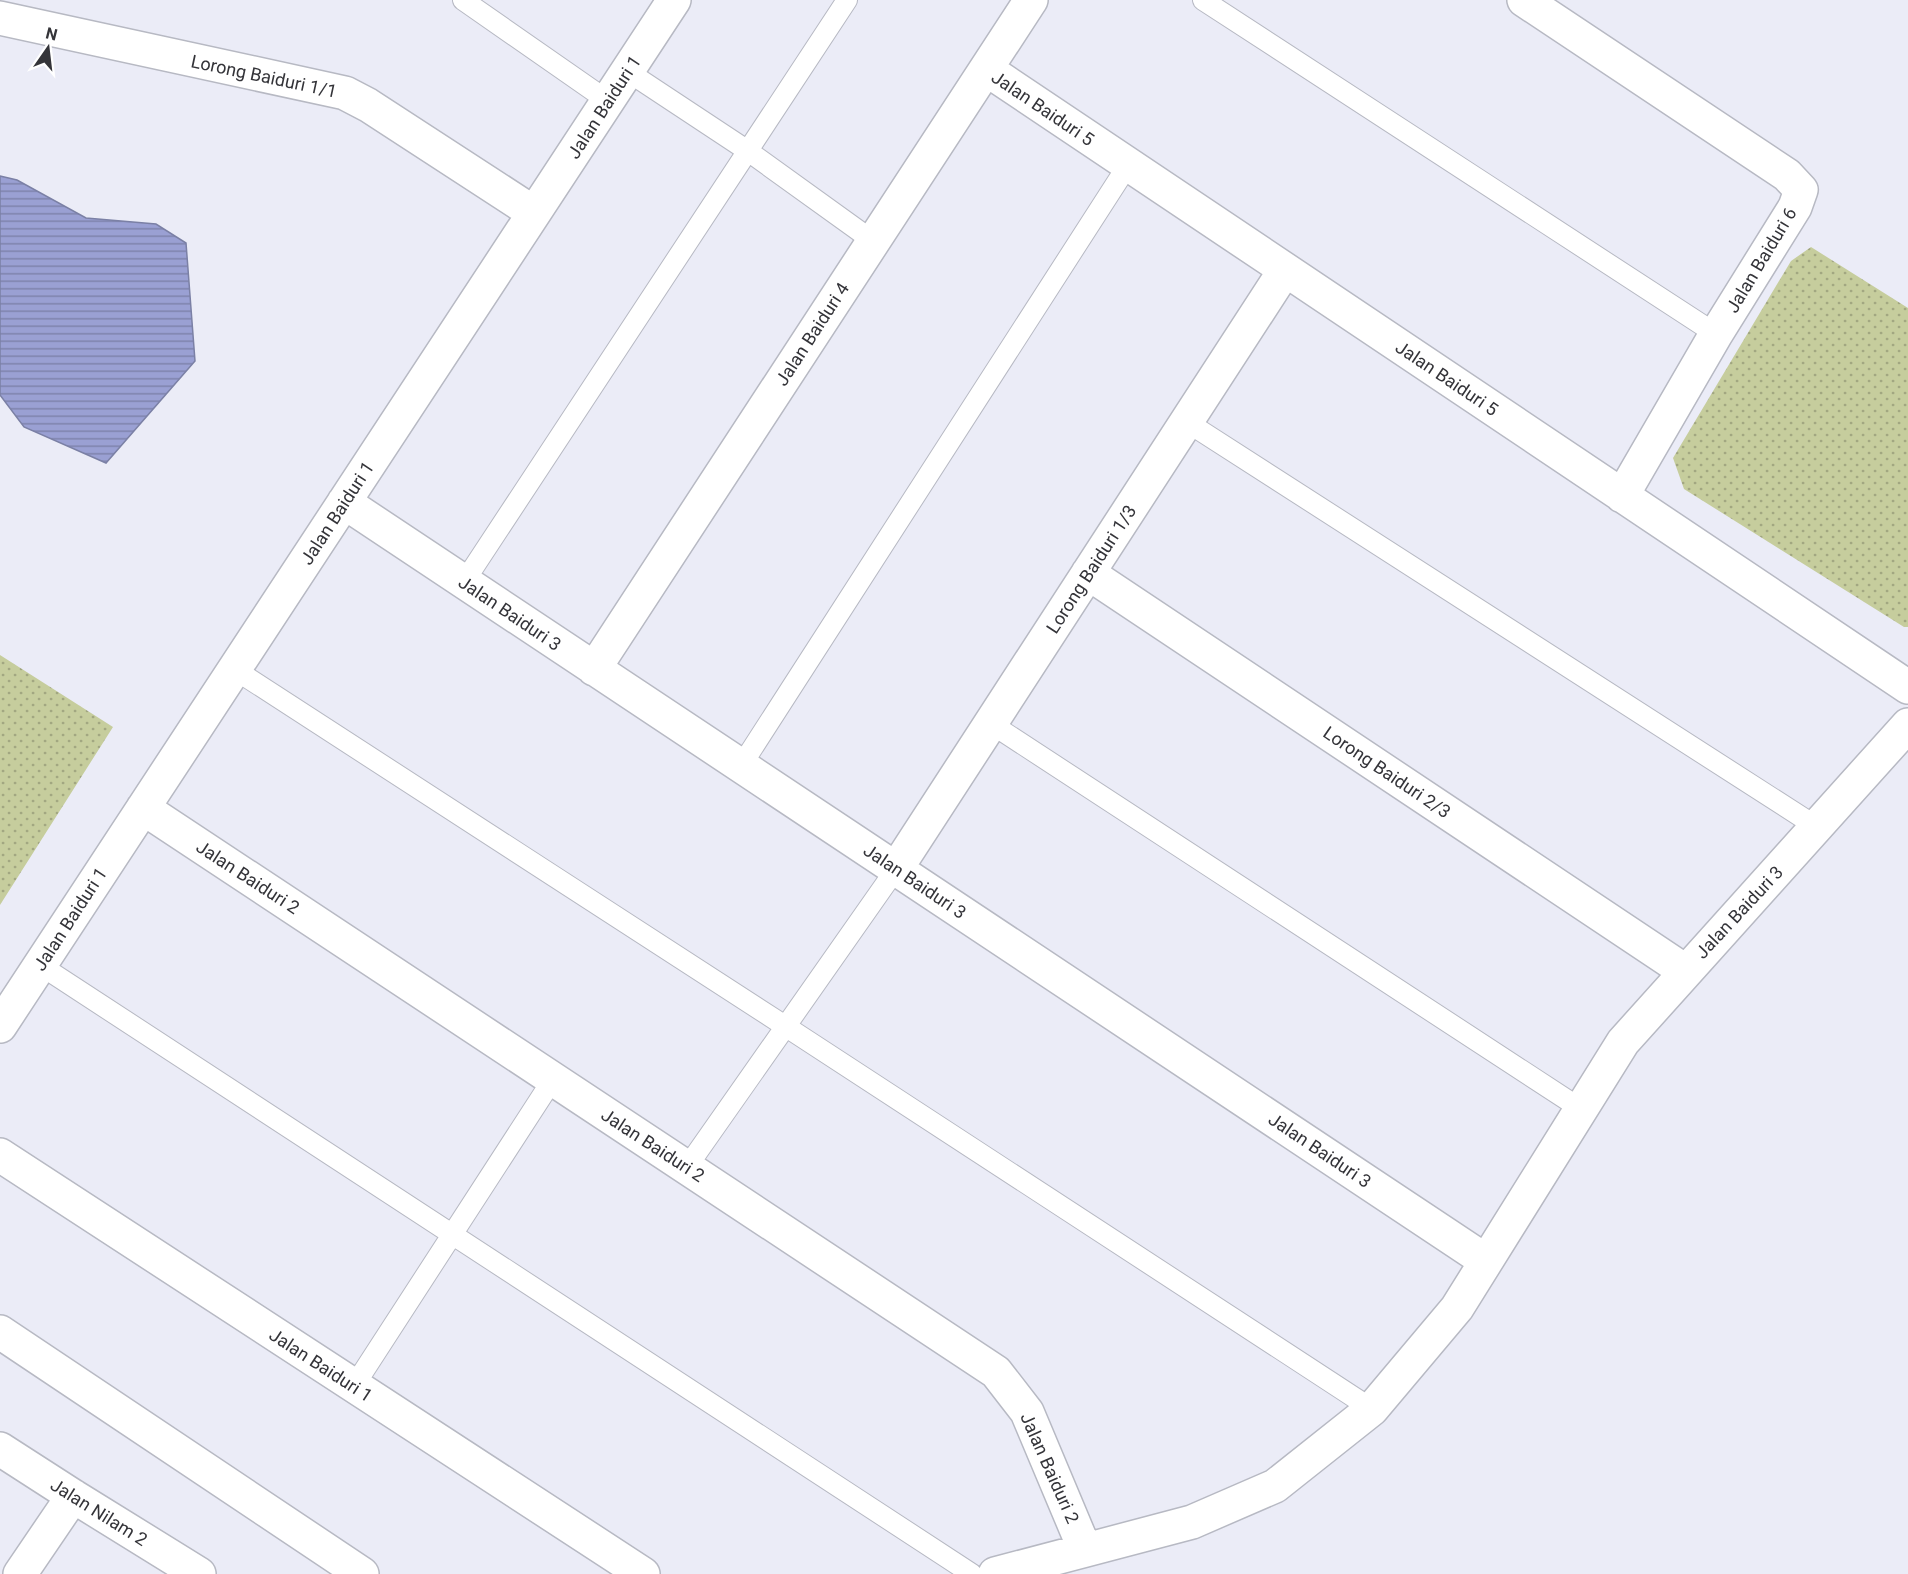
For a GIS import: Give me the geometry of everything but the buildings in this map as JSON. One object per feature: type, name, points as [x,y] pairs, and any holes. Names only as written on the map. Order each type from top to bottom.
[{"type":"street","name":"Jalan Baiduri 1","points":[[0,1026],[674,0]]},
{"type":"street","name":"Jalan Baiduri 4","points":[[594,669],[1031,0]]},
{"type":"street","name":"Jalan Baiduri 6","points":[[1524,0],[1787,175],[1801,190],[1795,207],[1716,334],[1622,496]]},
{"type":"street","name":"Lorong Baiduri 1/1","points":[[0,18],[345,93],[368,105],[534,213]]},
{"type":"street","name":"Jalan Baiduri 5","points":[[986,69],[1908,687]]},
{"type":"street","name":"Lorong Baiduri 1/3","points":[[896,868],[1285,270]]},
{"type":"street","name":"Jalan Baiduri 3","points":[[344,502],[1486,1261]]},
{"type":"street","name":"Lorong Baiduri 2/3","points":[[1088,573],[1685,971]]},
{"type":"street","name":"Jalan Baiduri 3","points":[[995,1574],[1098,1557],[1192,1522],[1275,1486],[1372,1409],[1457,1308],[1623,1042],[1908,725]]},
{"type":"street","name":"Jalan Baiduri 2","points":[[143,808],[996,1372],[1027,1412],[1098,1557]]},
{"type":"street","name":"Jalan Baiduri 1","points":[[0,1155],[643,1574]]},
{"type":"street","points":[[0,1332],[362,1574]]},
{"type":"street","name":"Jalan Nilam 2","points":[[0,1449],[199,1574]]},
{"type":"street","points":[[20,1574],[72,1496]]},
{"type":"lane","points":[[463,0],[608,101]]},
{"type":"lane","points":[[464,582],[847,0]]},
{"type":"lane","points":[[1203,0],[1716,334]]},
{"type":"lane","points":[[627,71],[748,151],[873,241]]},
{"type":"lane","points":[[741,766],[1128,165]]},
{"type":"lane","points":[[1187,422],[1817,827]]},
{"type":"lane","points":[[234,669],[1372,1409]]},
{"type":"lane","points":[[990,723],[1581,1109]]},
{"type":"lane","points":[[687,1167],[896,868]]},
{"type":"lane","points":[[40,964],[972,1574]]},
{"type":"lane","points":[[354,1386],[552,1079]]},
{"type":"green space","points":[[1811,247],[1908,308],[1908,627],[1904,627],[1684,489],[1673,458],[1791,261]]},
{"type":"green space","points":[[0,655],[113,727],[0,905]]},
{"type":"water","points":[[0,176],[17,180],[86,218],[156,224],[186,243],[195,361],[106,463],[24,427],[0,395]]}]
